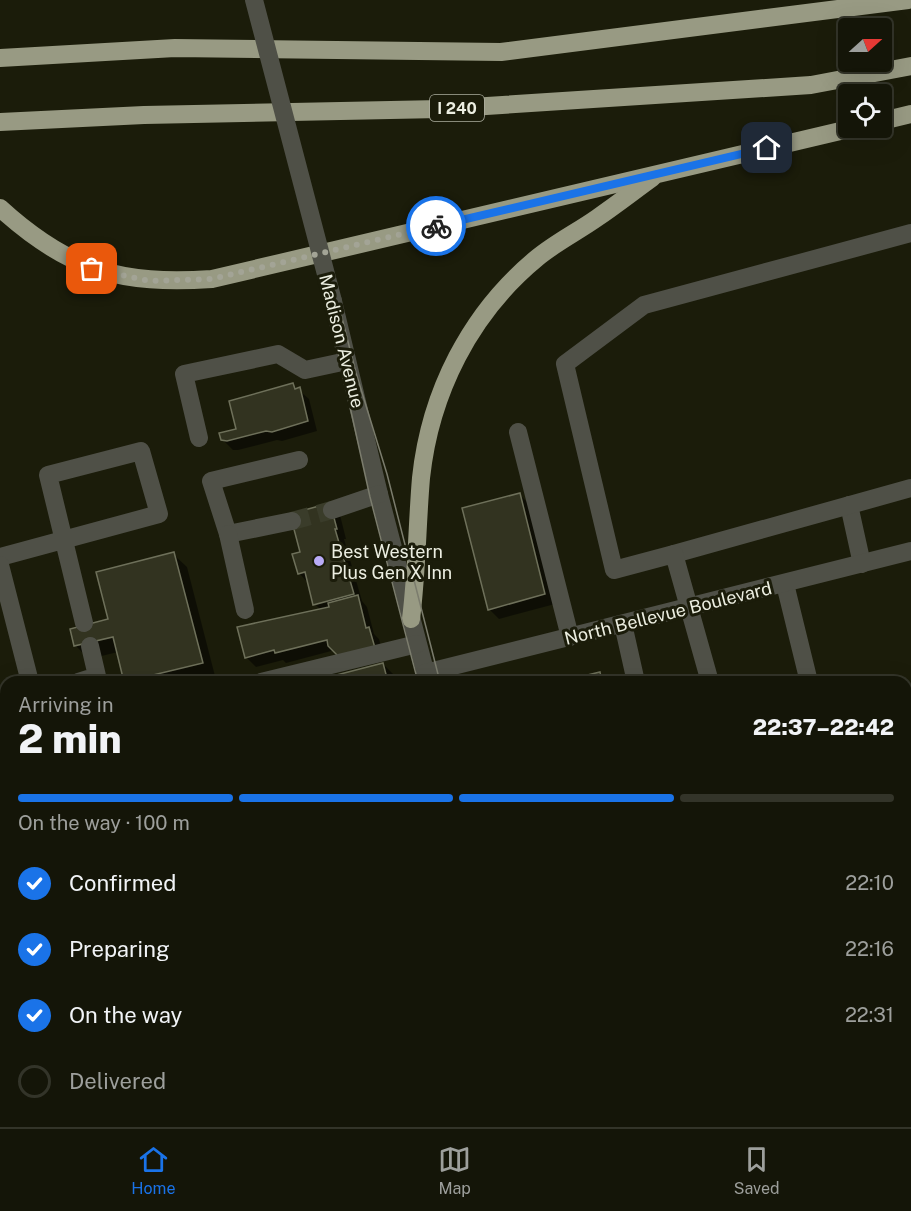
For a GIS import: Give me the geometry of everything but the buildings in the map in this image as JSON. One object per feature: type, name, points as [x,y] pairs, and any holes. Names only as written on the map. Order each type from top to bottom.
[{"type":"highway","points":[[0,58],[175,48],[501,52],[908,0]]},
{"type":"highway","name":"I 240","points":[[0,122],[144,115],[440,109],[811,85],[911,66]]},
{"type":"highway","points":[[892,119],[911,114]]},
{"type":"highway","points":[[0,208],[41,242],[92,269],[150,281],[212,279],[838,132]]},
{"type":"highway","points":[[411,619],[421,478],[437,404],[450,370],[474,327],[503,290],[537,258],[659,173]]},
{"type":"street","name":"Madison Avenue","points":[[254,0],[333,301],[379,494],[426,676]]},
{"type":"street","points":[[911,233],[644,305],[565,364],[614,570],[911,488]]},
{"type":"street","points":[[199,438],[184,374],[278,354],[305,370],[347,361]]},
{"type":"street","points":[[518,432],[570,637]]},
{"type":"street","points":[[0,557],[64,540],[159,514],[141,451],[48,475],[64,540],[84,622]]},
{"type":"street","points":[[245,610],[228,534],[212,481],[299,460]]},
{"type":"street","points":[[332,510],[379,494]]},
{"type":"street","points":[[849,505],[862,564]]},
{"type":"street","points":[[228,534],[292,521]]},
{"type":"street","name":"North Bellevue Boulevard","points":[[434,676],[570,637],[911,551]]},
{"type":"street","points":[[674,554],[708,676]]},
{"type":"street","points":[[0,566],[28,676]]},
{"type":"street","points":[[784,584],[808,676]]},
{"type":"street","points":[[623,624],[635,676]]},
{"type":"street","points":[[286,676],[417,644]]},
{"type":"street","points":[[90,646],[97,676]]},
{"type":"tunnel","points":[[292,521],[332,510]]},
{"type":"tram line","points":[[248,0],[327,303],[370,497],[416,676]]},
{"type":"tram line","points":[[261,0],[356,373],[387,474],[438,676]]},
{"type":"way so far","points":[[92,269],[150,281],[212,279],[436,226]]},
{"type":"place","name":"Best Western Plus Gen X Inn","points":[[319,561]]},
{"type":"route","points":[[436,226],[767,148]]}]
